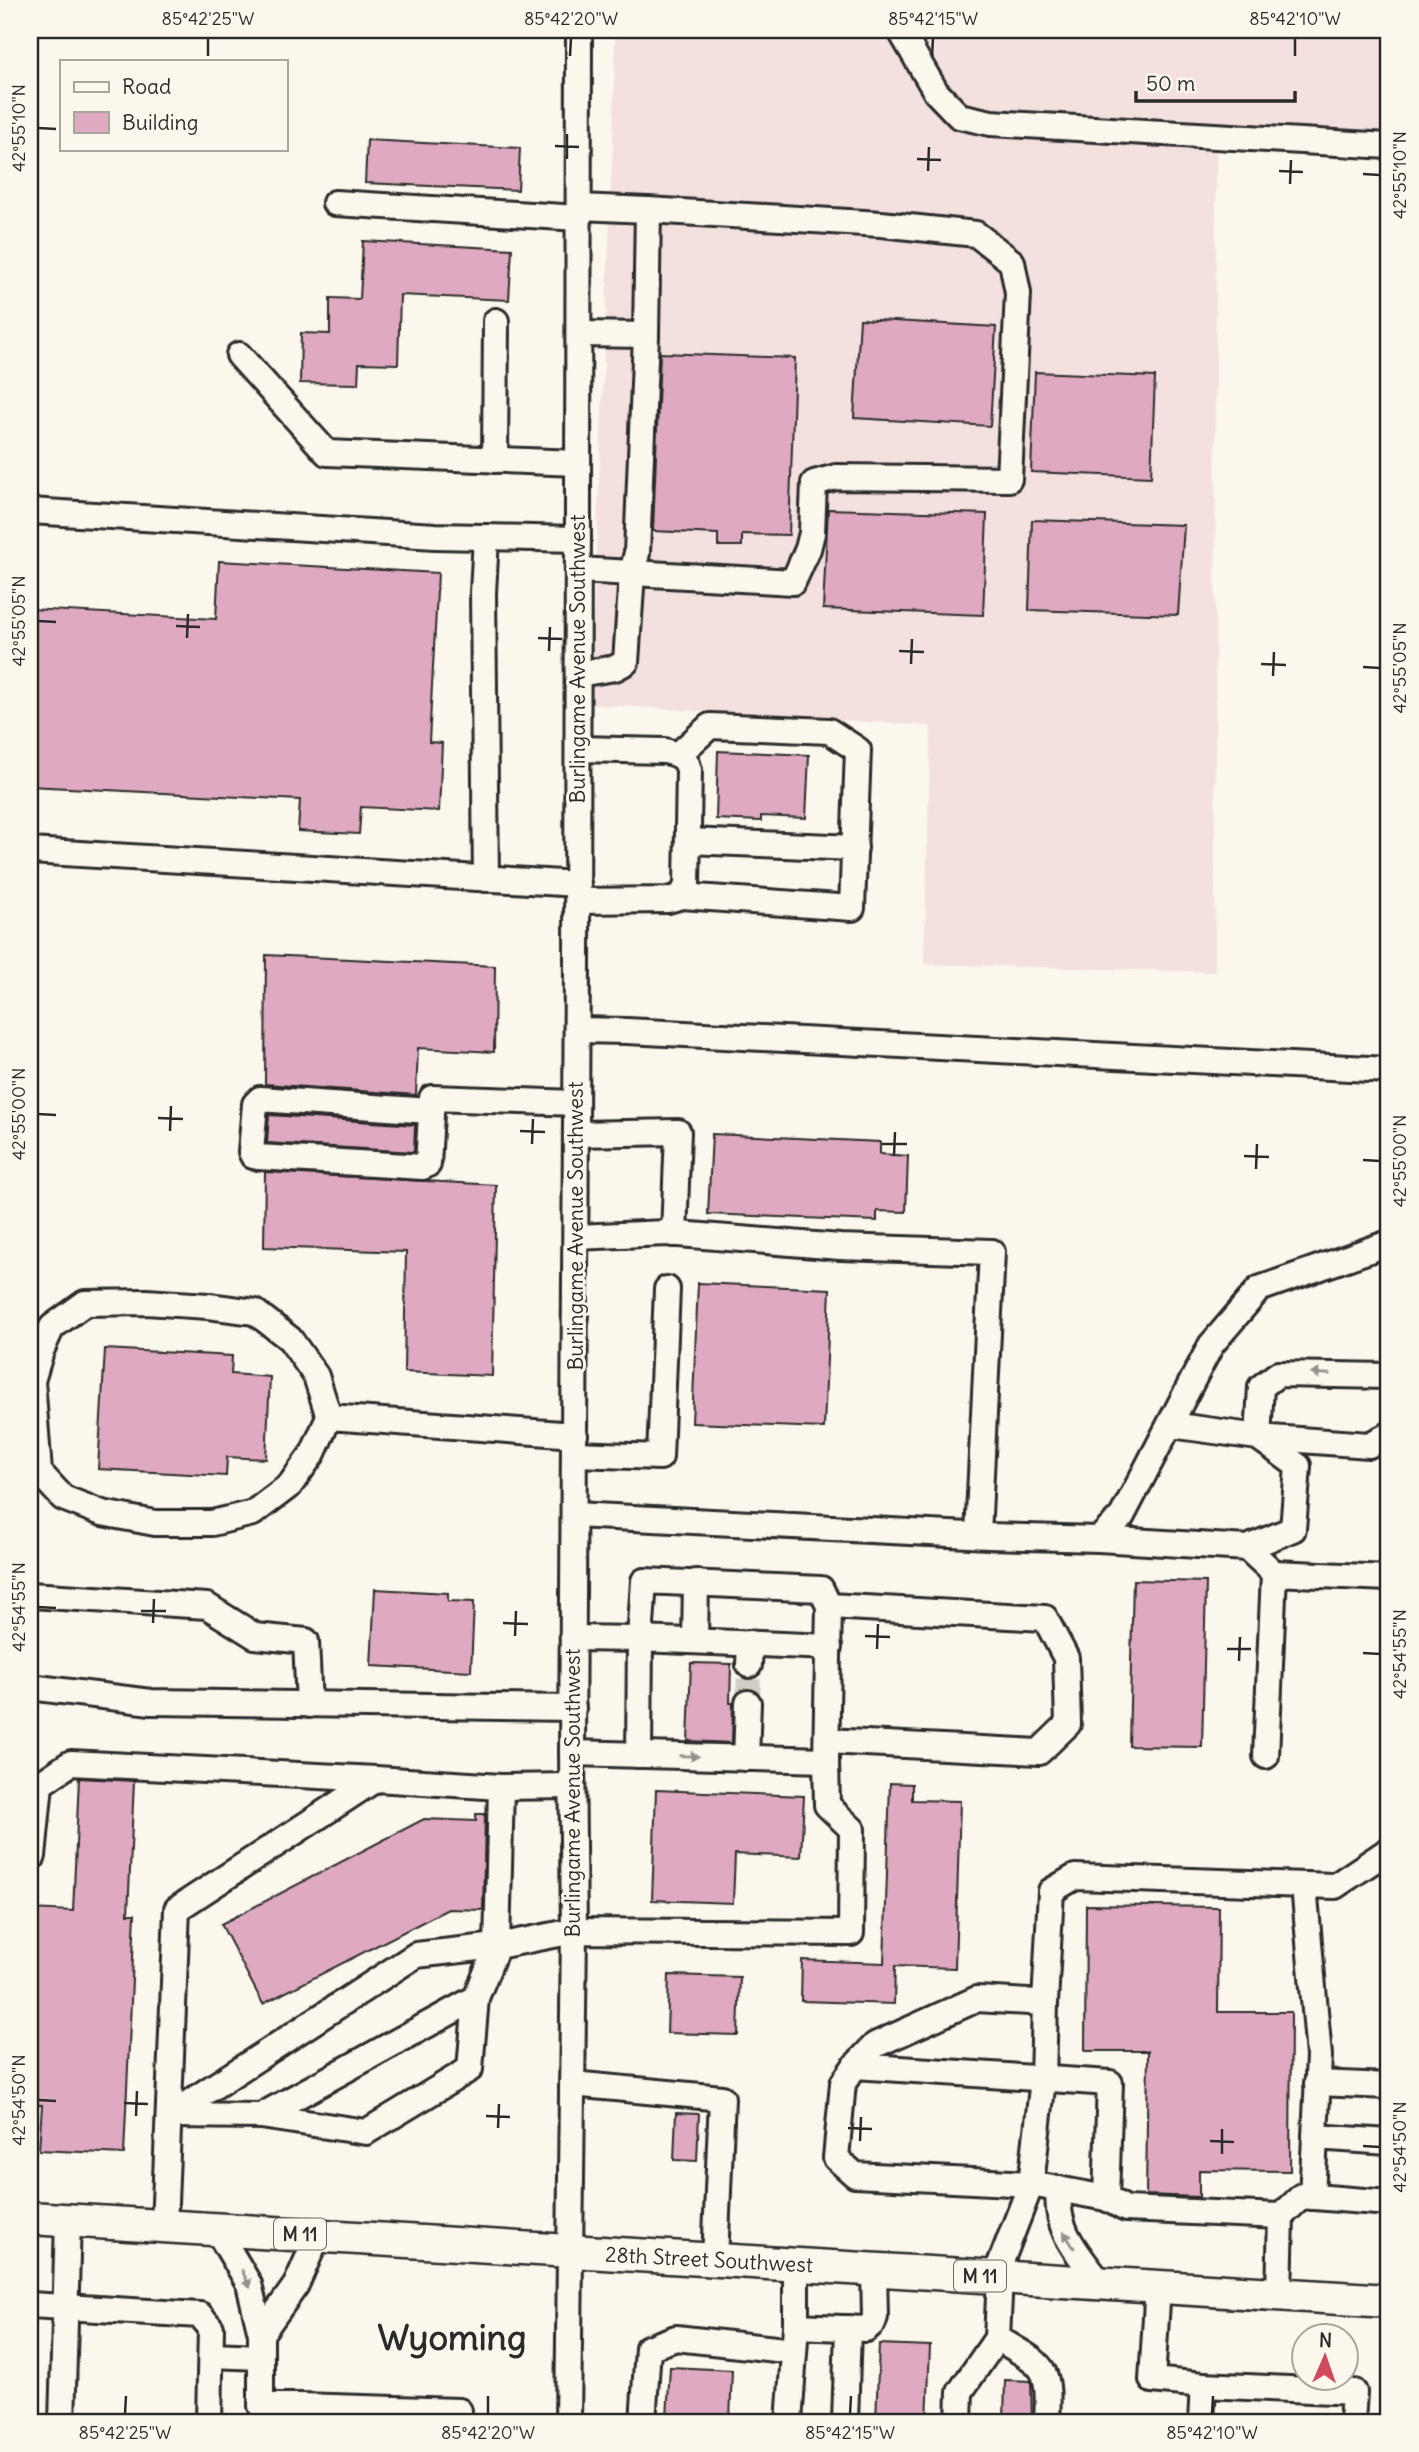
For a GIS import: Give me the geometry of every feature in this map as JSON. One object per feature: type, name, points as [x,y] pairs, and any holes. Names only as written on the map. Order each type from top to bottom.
[{"type":"main road","name":"28th Street Southwest","points":[[30,2218],[1389,2301]]},
{"type":"street","name":"Burlingame Avenue Southwest","points":[[568,2422],[574,1931],[572,1753],[578,892],[579,30]]},
{"type":"street","points":[[900,30],[936,92],[959,116],[991,123],[1389,146]]},
{"type":"street","points":[[335,203],[579,213],[648,210],[881,224],[976,234],[1012,262],[1018,293],[1009,479],[836,477],[814,483],[810,541],[793,582],[578,570]]},
{"type":"street","points":[[578,674],[615,668],[626,662],[632,573],[637,553],[648,210]]},
{"type":"street","points":[[495,460],[496,321]]},
{"type":"street","points":[[579,334],[646,335]]},
{"type":"street","points":[[239,355],[327,453],[579,463]]},
{"type":"street","points":[[30,511],[486,537],[578,539]]},
{"type":"street","points":[[486,537],[483,593],[486,879]]},
{"type":"street","points":[[30,851],[486,879],[578,892],[668,900],[682,896],[852,908],[858,750],[829,731],[710,726],[679,754]]},
{"type":"street","points":[[578,749],[665,751],[679,754],[687,761],[687,885],[682,896]]},
{"type":"street","points":[[688,841],[855,848]]},
{"type":"street","points":[[577,1031],[627,1031],[1389,1070]]},
{"type":"street","points":[[430,1111],[260,1099],[254,1104],[251,1152],[258,1157],[424,1167],[428,1164],[430,1111],[430,1101],[434,1098],[576,1102]]},
{"type":"street","points":[[576,1135],[678,1132],[674,1234]]},
{"type":"street","points":[[576,1237],[674,1234],[840,1247],[992,1252],[978,1535]]},
{"type":"street","points":[[1100,1539],[1122,1516],[1211,1346],[1259,1289],[1389,1243]]},
{"type":"street","points":[[329,1417],[575,1444],[660,1457],[667,1289]]},
{"type":"street","points":[[146,1301],[208,1306],[255,1312],[290,1339],[316,1376],[329,1417],[313,1452],[290,1485],[253,1513],[212,1523],[155,1523],[103,1513],[63,1498],[39,1472],[32,1381],[52,1327],[85,1303],[146,1301]]},
{"type":"street","points":[[1258,1437],[1261,1387],[1279,1374],[1389,1376]]},
{"type":"street","points":[[1171,1425],[1258,1437],[1369,1445],[1389,1435]]},
{"type":"street","points":[[574,1515],[1247,1548],[1293,1529],[1298,1466],[1258,1437]]},
{"type":"street","points":[[1247,1548],[1274,1573],[1389,1578]]},
{"type":"street","points":[[1266,1756],[1274,1573]]},
{"type":"street","points":[[170,2115],[416,1955],[497,1946],[574,1931],[851,1933],[852,1829],[827,1805],[830,1606],[821,1589],[644,1581],[640,1639],[639,1755]]},
{"type":"street","points":[[695,1641],[696,1582]]},
{"type":"street","points":[[30,1595],[207,1606],[255,1636],[306,1641],[309,1705]]},
{"type":"street","points":[[572,1753],[746,1758],[827,1750],[1039,1752],[1068,1724],[1066,1658],[1045,1618],[830,1606]]},
{"type":"street","points":[[573,1638],[695,1641],[750,1654],[829,1647]]},
{"type":"street","points":[[30,1687],[151,1702],[573,1708]]},
{"type":"street","points":[[746,1758],[748,1703]]},
{"type":"street","points":[[30,1857],[33,1856],[40,1784],[71,1763],[501,1787],[572,1786]]},
{"type":"street","points":[[164,2227],[177,1909],[376,1779]]},
{"type":"street","points":[[170,2115],[261,2116],[366,2132],[470,2069],[476,1998],[497,1946],[501,1787]]},
{"type":"street","points":[[959,2422],[960,2392],[997,2338],[997,2277],[1031,2184],[1043,2079],[1051,1891],[1075,1877],[1335,1886],[1389,1850]]},
{"type":"street","points":[[1304,1885],[1319,2056],[1312,2197]]},
{"type":"street","points":[[261,2116],[476,1998]]},
{"type":"street","points":[[1045,2003],[977,1999],[876,2045],[843,2083],[836,2158],[855,2175],[1031,2184],[1107,2198],[1126,2209],[1281,2216],[1303,2196],[1389,2203]]},
{"type":"street","points":[[855,2066],[1110,2083],[1107,2198]]},
{"type":"street","points":[[1317,2083],[1389,2086]]},
{"type":"street","points":[[572,2084],[722,2098],[715,2260]]},
{"type":"street","points":[[1315,2137],[1389,2142]]},
{"type":"street","points":[[1059,2189],[1057,2203],[1064,2235],[1100,2283]]},
{"type":"street","points":[[1279,2294],[1281,2216]]},
{"type":"street","points":[[62,2422],[68,2221]]},
{"type":"street","points":[[217,2230],[249,2284],[261,2345],[260,2414],[409,2416],[458,2412],[458,2422]]},
{"type":"street","points":[[211,2355],[261,2345],[296,2286],[318,2235]]},
{"type":"street","points":[[789,2422],[796,2326],[796,2264]]},
{"type":"street","points":[[796,2326],[866,2329],[875,2317],[874,2270]]},
{"type":"street","points":[[1158,2286],[1152,2379],[1203,2385],[1354,2392],[1352,2422]]},
{"type":"street","points":[[30,2305],[200,2315],[211,2328],[209,2422]]},
{"type":"street","points":[[845,2422],[848,2328]]},
{"type":"street","points":[[997,2338],[1040,2364],[1048,2383],[1047,2422]]},
{"type":"street","points":[[643,2422],[648,2348],[676,2339],[794,2351]]},
{"type":"street","points":[[1202,2422],[1203,2385]]},
{"type":"shaded area","points":[[615,30],[1389,30],[1389,160],[1216,151],[1215,972],[924,964],[931,726],[590,704],[614,117]]},
{"type":"building","points":[[367,140],[520,148],[518,190],[365,183]]},
{"type":"building","points":[[363,241],[512,249],[509,300],[400,295],[398,364],[359,363],[358,384],[300,383],[301,333],[330,334],[330,298],[360,299]]},
{"type":"building","points":[[860,319],[996,327],[990,426],[854,418]]},
{"type":"building","points":[[660,353],[795,358],[789,535],[742,534],[742,546],[718,546],[718,534],[653,531]]},
{"type":"building","points":[[1035,372],[1155,377],[1151,477],[1031,472]]},
{"type":"building","points":[[828,509],[987,514],[983,615],[823,609]]},
{"type":"building","points":[[1032,520],[1184,525],[1178,615],[1029,610]]},
{"type":"building","points":[[219,561],[438,573],[429,742],[442,743],[439,811],[361,807],[359,834],[298,831],[300,800],[30,786],[30,609],[216,619]]},
{"type":"building","points":[[718,751],[809,755],[806,818],[761,816],[761,821],[716,819]]},
{"type":"building","points":[[266,955],[495,966],[494,1052],[418,1048],[416,1095],[265,1084]]},
{"type":"building","points":[[269,1115],[415,1125],[414,1152],[267,1143]]},
{"type":"building","points":[[712,1134],[880,1142],[880,1154],[908,1156],[906,1212],[877,1211],[877,1221],[708,1214]]},
{"type":"building","points":[[265,1172],[496,1185],[492,1376],[404,1372],[406,1252],[264,1247]]},
{"type":"building","points":[[698,1283],[830,1289],[824,1428],[692,1423]]},
{"type":"building","points":[[105,1349],[232,1356],[231,1374],[270,1377],[266,1459],[227,1457],[226,1476],[98,1469]]},
{"type":"building","points":[[1133,1580],[1206,1582],[1202,1747],[1129,1746]]},
{"type":"building","points":[[375,1589],[448,1593],[448,1601],[474,1602],[471,1671],[371,1666]]},
{"type":"building","points":[[691,1663],[731,1664],[732,1743],[688,1741]]},
{"type":"building","points":[[79,1778],[134,1781],[128,1914],[135,1914],[124,2154],[39,2150],[42,2105],[30,2105],[30,1909],[73,1911]]},
{"type":"building","points":[[890,1783],[912,1784],[912,1800],[960,1801],[955,1968],[895,1966],[894,2004],[801,2001],[802,1960],[884,1963]]},
{"type":"building","points":[[656,1790],[804,1796],[801,1857],[735,1854],[733,1903],[652,1900]]},
{"type":"building","points":[[476,1814],[485,1814],[483,1910],[448,1909],[263,2004],[221,1924],[424,1819],[476,1821]]},
{"type":"building","points":[[1086,1905],[1219,1907],[1218,2012],[1291,2012],[1290,2171],[1199,2170],[1199,2197],[1146,2195],[1148,2051],[1085,2051]]},
{"type":"building","points":[[669,1975],[740,1977],[738,2035],[667,2033]]},
{"type":"building","points":[[676,2113],[699,2114],[697,2161],[674,2160]]},
{"type":"building","points":[[879,2344],[930,2346],[927,2422],[876,2422]]},
{"type":"building","points":[[670,2367],[732,2370],[730,2420],[667,2417]]},
{"type":"building","points":[[1005,2380],[1031,2381],[1032,2422],[1004,2422]]},
{"type":"tunnel","points":[[748,1703],[749,1665]]},
{"type":"district","name":"Wyoming","points":[[452,2338]]}]
